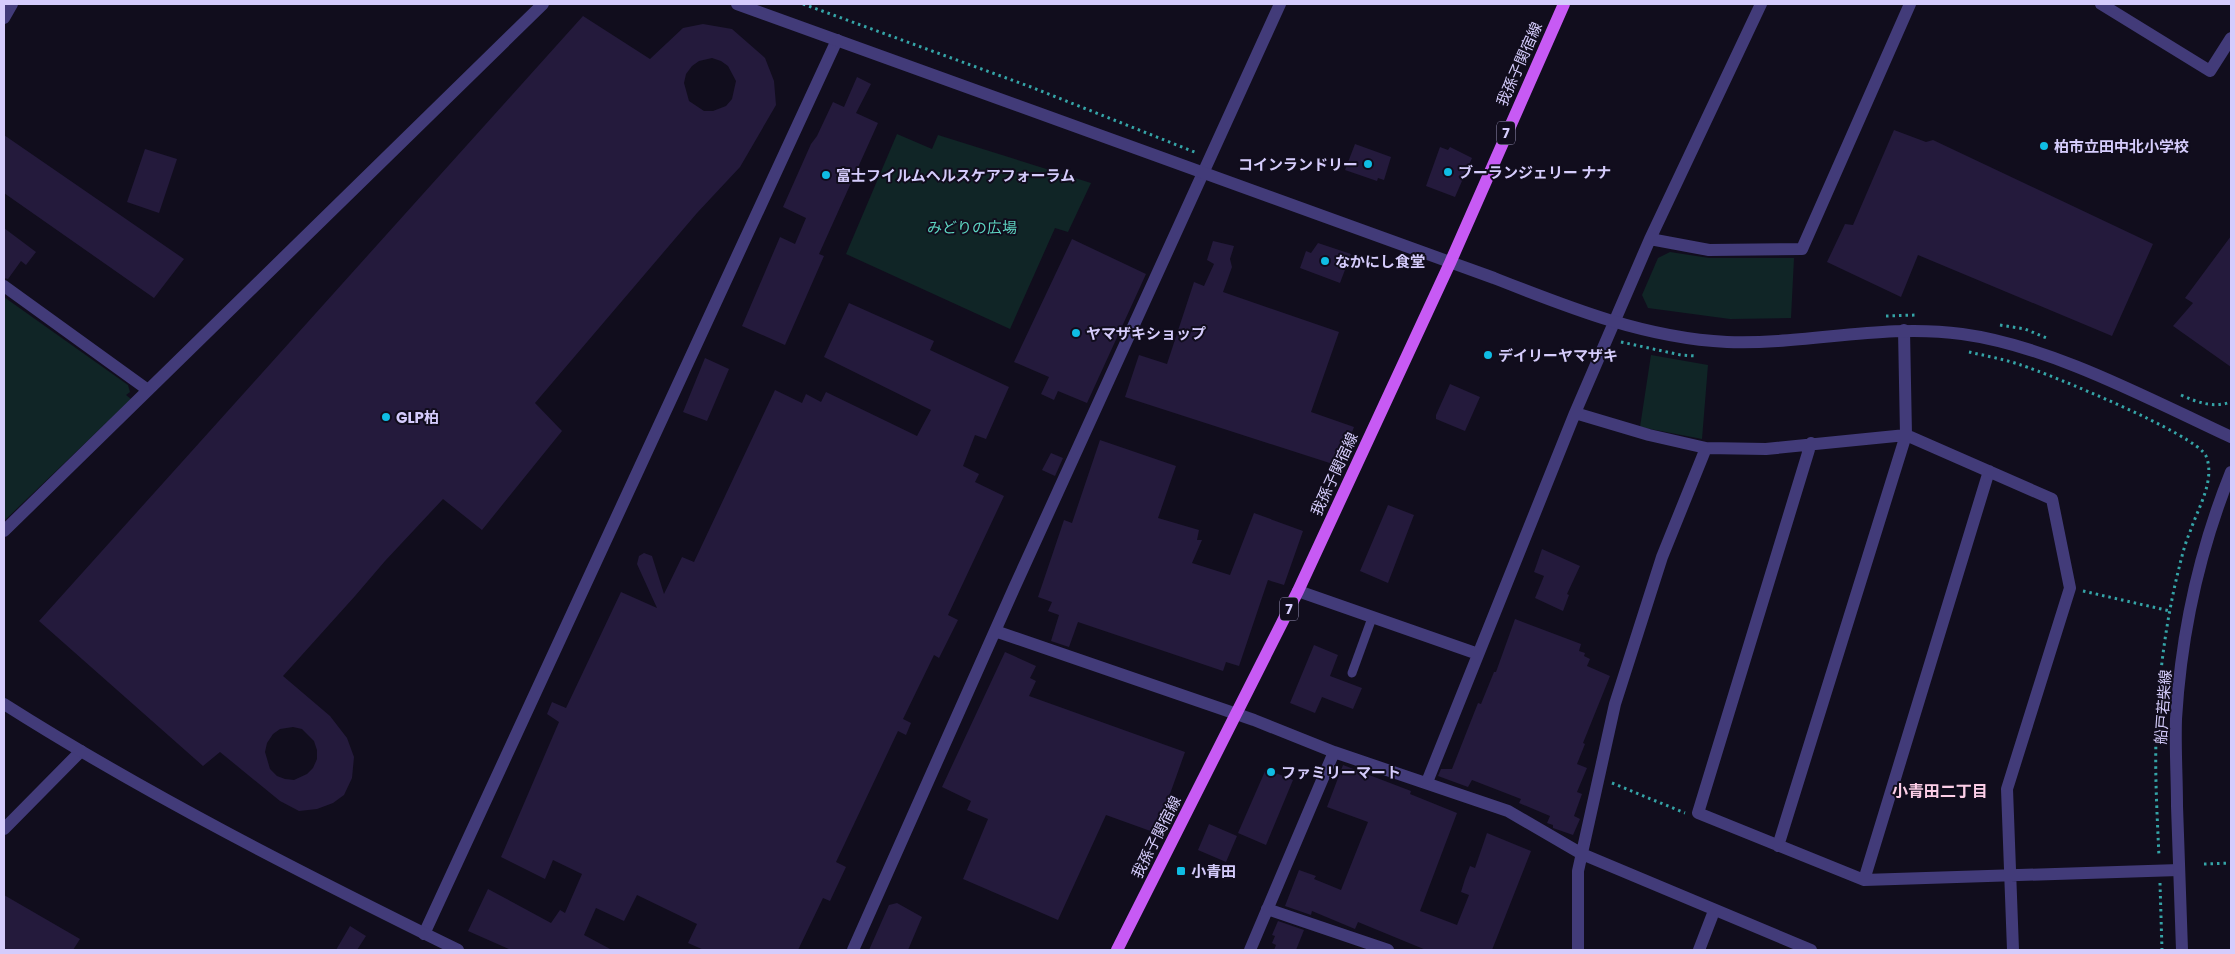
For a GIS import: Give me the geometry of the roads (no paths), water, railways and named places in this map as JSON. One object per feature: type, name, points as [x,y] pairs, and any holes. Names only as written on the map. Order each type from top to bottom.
[{"type":"main road","name":"我孫子関宿線","points":[[1117,950],[1237,716],[1298,591],[1450,263],[1564,4]]},
{"type":"street","points":[[4,18],[12,4]]},
{"type":"street","points":[[4,531],[543,4]]},
{"type":"street","points":[[737,4],[1614,322],[1650,332],[1727,342],[1794,340],[1904,330],[1962,334],[2005,342],[2112,383],[2231,437]]},
{"type":"street","points":[[853,950],[995,631],[1280,4]]},
{"type":"street","points":[[1427,782],[1575,413],[1614,322],[1650,239],[1761,4]]},
{"type":"street","points":[[1650,239],[1710,250],[1802,249],[1910,4]]},
{"type":"street","points":[[2101,4],[2210,71],[2231,38]]},
{"type":"street","points":[[424,934],[837,40]]},
{"type":"street","points":[[4,286],[148,390]]},
{"type":"street","points":[[1778,846],[1906,435],[1904,330]]},
{"type":"street","points":[[1575,413],[1649,435],[1706,448],[1766,449],[1906,435],[2052,499],[2070,588],[2007,789],[2012,875],[2013,950]]},
{"type":"street","points":[[1811,443],[1698,813],[1864,880],[2179,870]]},
{"type":"street","points":[[1578,950],[1578,871],[1615,704],[1662,557],[1706,448]]},
{"type":"street","points":[[1864,880],[1989,471]]},
{"type":"street","name":"船戸若柴線","points":[[2182,950],[2176,719],[2181,669],[2199,574],[2210,533],[2231,472]]},
{"type":"street","points":[[1298,591],[1478,654]]},
{"type":"street","points":[[995,631],[1237,716],[1254,720],[1334,752],[1508,811],[1582,854],[1714,911],[1811,950]]},
{"type":"street","points":[[4,704],[166,800],[458,950]]},
{"type":"street","points":[[4,829],[81,751]]},
{"type":"street","points":[[1250,950],[1334,752]]},
{"type":"street","points":[[1267,909],[1388,950]]},
{"type":"street","points":[[1698,950],[1714,911]]},
{"type":"lane","points":[[1352,673],[1372,618]]},
{"type":"place","name":"柏市立田中北小学校","points":[[2044,146]]},
{"type":"place","name":"コインランドリー","points":[[1368,164]]},
{"type":"place","name":"ブーランジェリー ナナ","points":[[1448,172]]},
{"type":"place","name":"富士フイルムヘルスケアフォーラム","points":[[826,175]]},
{"type":"place","name":"なかにし食堂","points":[[1325,261]]},
{"type":"place","name":"ヤマザキショップ","points":[[1076,333]]},
{"type":"place","name":"デイリーヤマザキ","points":[[1488,355]]},
{"type":"place","name":"GLP柏","points":[[386,417]]},
{"type":"place","name":"ファミリーマート","points":[[1271,772]]},
{"type":"place","name":"小青田","points":[[1181,871]]},
{"type":"district","name":"小青田二丁目","points":[[1940,791]]},
{"type":"park label","name":"みどりの広場","points":[[972,227]]}]
